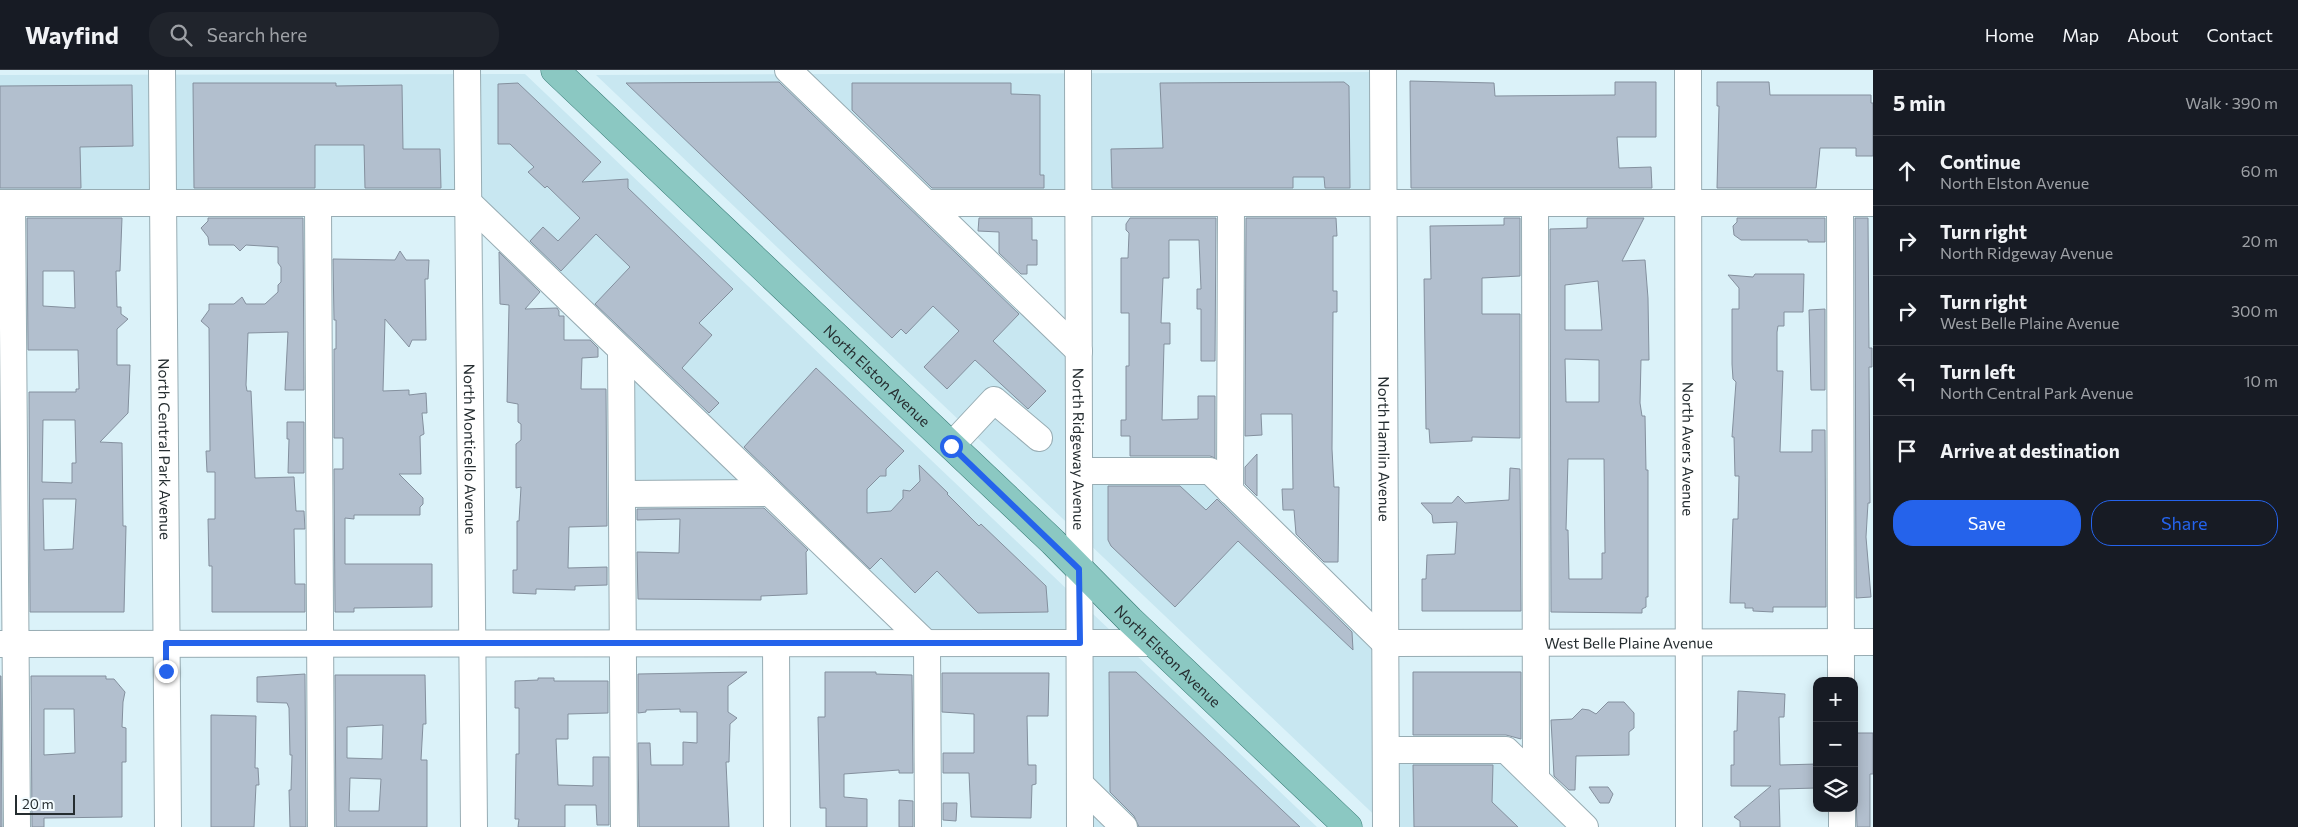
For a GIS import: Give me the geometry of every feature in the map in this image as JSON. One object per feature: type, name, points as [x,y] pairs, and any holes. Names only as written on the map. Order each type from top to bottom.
[{"type":"main road","name":"North Elston Avenue","points":[[555,70],[1348,827]]},
{"type":"street","name":"North Central Park Avenue","points":[[162,70],[168,827]]},
{"type":"street","name":"North Monticello Avenue","points":[[467,70],[474,643],[474,827]]},
{"type":"street","points":[[788,70],[1079,352]]},
{"type":"street","name":"North Ridgeway Avenue","points":[[1078,70],[1080,827]]},
{"type":"street","name":"North Hamlin Avenue","points":[[1383,70],[1386,827]]},
{"type":"street","name":"North Avers Avenue","points":[[1688,70],[1689,827]]},
{"type":"street","points":[[17,827],[8,643],[6,203],[468,203],[927,644],[928,827]]},
{"type":"street","points":[[318,203],[321,827]]},
{"type":"street","points":[[926,203],[1873,203]]},
{"type":"street","points":[[1535,203],[1536,779]]},
{"type":"street","points":[[1840,203],[1841,677]]},
{"type":"street","points":[[1230,491],[1231,204]]},
{"type":"street","points":[[622,351],[624,827]]},
{"type":"street","points":[[951,446],[994,400],[1039,438]]},
{"type":"street","points":[[1079,471],[1210,470],[1385,643]]},
{"type":"street","points":[[622,494],[770,493]]},
{"type":"street","name":"West Belle Plaine Avenue","points":[[1385,643],[1873,642]]},
{"type":"street","points":[[8,643],[1155,643]]},
{"type":"street","points":[[776,644],[777,827]]},
{"type":"street","points":[[1386,750],[1506,750],[1585,827]]},
{"type":"street","points":[[1080,784],[1124,827]]},
{"type":"street","points":[[1842,812],[1842,827]]},
{"type":"shaded area","points":[[1380,72],[1379,202],[921,201],[1076,354],[1078,473],[1206,472],[1381,646],[1383,753],[1504,752],[1581,827],[1387,827],[596,75]]},
{"type":"shaded area","points":[[525,74],[1317,827],[1085,827],[1084,642],[930,641],[774,493],[627,492],[625,349],[472,201],[0,201],[0,75]]},
{"type":"building","points":[[1410,81],[1494,83],[1495,96],[1615,95],[1615,82],[1656,82],[1656,137],[1617,137],[1619,168],[1651,167],[1652,188],[1411,188]]},
{"type":"building","points":[[779,82],[1019,314],[993,341],[1046,391],[1028,409],[975,360],[947,389],[924,367],[959,331],[933,306],[906,334],[901,329],[892,338],[626,83]]},
{"type":"building","points":[[1344,82],[1349,86],[1350,188],[1325,188],[1324,177],[1293,177],[1293,188],[1112,188],[1111,149],[1163,148],[1160,83]]},
{"type":"building","points":[[1717,82],[1769,82],[1770,95],[1871,95],[1871,103],[1873,103],[1873,156],[1856,156],[1856,148],[1820,148],[1816,188],[1717,188],[1719,106],[1717,106]]},
{"type":"building","points":[[193,83],[336,83],[336,86],[402,85],[403,149],[440,149],[441,188],[365,188],[364,145],[315,145],[315,188],[194,188]]},
{"type":"building","points":[[518,83],[601,162],[582,182],[628,179],[628,188],[733,289],[699,323],[712,335],[682,368],[719,403],[709,413],[595,304],[630,267],[596,234],[561,271],[530,241],[543,227],[558,241],[580,218],[547,186],[545,188],[528,172],[534,167],[510,144],[498,144],[498,84]]},
{"type":"building","points":[[852,83],[1011,83],[1011,94],[1040,95],[1040,175],[1044,175],[1044,188],[932,188],[852,110]]},
{"type":"building","points":[[132,85],[133,146],[80,147],[81,188],[0,188],[0,86]]},
{"type":"building","points":[[27,218],[122,218],[120,271],[116,271],[117,307],[121,307],[121,314],[128,319],[117,329],[117,365],[130,365],[128,413],[100,442],[122,443],[123,526],[126,526],[124,612],[30,612],[29,392],[76,392],[76,389],[79,389],[78,350],[28,350]],"holes":[[[43,271],[74,271],[75,308],[43,306]],[[43,420],[75,420],[76,463],[72,463],[72,483],[42,482]],[[43,499],[76,499],[73,549],[44,550]]]},
{"type":"building","points":[[208,218],[303,218],[304,390],[285,390],[288,332],[248,333],[246,385],[247,391],[251,391],[255,478],[294,477],[296,511],[304,511],[305,529],[294,529],[295,584],[305,584],[305,612],[212,612],[212,566],[209,566],[208,519],[215,519],[215,472],[207,472],[206,451],[210,451],[209,328],[201,321],[209,310],[209,304],[234,304],[242,297],[246,304],[265,304],[278,292],[278,285],[281,282],[281,267],[278,263],[278,247],[246,245],[240,251],[234,245],[209,245],[208,237],[201,228],[208,221]]},
{"type":"building","points":[[979,218],[1032,218],[1032,240],[1037,240],[1037,265],[1027,265],[1027,274],[1021,274],[999,253],[999,232],[978,231]]},
{"type":"building","points":[[1130,218],[1216,218],[1215,361],[1201,361],[1201,309],[1197,309],[1197,289],[1201,289],[1199,240],[1169,240],[1169,278],[1163,278],[1161,323],[1170,323],[1170,344],[1164,344],[1162,420],[1198,419],[1198,396],[1215,396],[1215,458],[1210,456],[1130,456],[1130,436],[1121,436],[1121,420],[1126,420],[1126,366],[1129,366],[1129,313],[1121,313],[1121,258],[1128,258],[1129,233],[1126,230],[1126,224]]},
{"type":"building","points":[[1246,218],[1336,218],[1337,236],[1333,236],[1333,291],[1337,291],[1337,312],[1333,312],[1332,449],[1334,487],[1339,487],[1338,562],[1324,562],[1296,534],[1294,510],[1283,510],[1282,489],[1293,489],[1292,414],[1261,414],[1262,435],[1245,436]]},
{"type":"building","points":[[1504,218],[1520,218],[1520,276],[1482,278],[1482,314],[1520,314],[1520,438],[1472,437],[1472,441],[1430,443],[1429,429],[1426,429],[1424,279],[1431,279],[1430,226],[1504,225]]},
{"type":"building","points":[[1587,218],[1644,218],[1622,261],[1645,260],[1648,298],[1649,360],[1641,360],[1640,403],[1642,416],[1645,416],[1646,470],[1648,470],[1648,597],[1646,597],[1646,607],[1642,609],[1642,613],[1551,612],[1550,229],[1587,228]],"holes":[[[1598,281],[1602,330],[1565,330],[1565,285]],[[1565,359],[1599,360],[1599,402],[1566,402]],[[1568,459],[1604,459],[1605,553],[1602,553],[1602,579],[1569,579],[1568,530],[1566,530]]]},
{"type":"building","points":[[1737,218],[1825,218],[1825,242],[1808,242],[1808,240],[1741,240],[1734,235],[1733,226],[1737,222]]},
{"type":"building","points":[[1855,218],[1868,218],[1869,348],[1872,348],[1872,367],[1869,367],[1870,503],[1868,503],[1866,537],[1871,597],[1856,598]]},
{"type":"building","points":[[400,251],[406,260],[429,260],[428,279],[425,279],[426,340],[412,340],[409,347],[385,319],[383,391],[409,390],[409,395],[426,393],[427,413],[422,413],[424,434],[420,436],[421,474],[399,474],[423,498],[423,504],[420,507],[420,515],[354,515],[354,519],[345,518],[345,564],[432,564],[432,607],[354,608],[354,612],[335,612],[334,469],[343,469],[343,438],[334,438],[334,349],[336,349],[336,320],[334,320],[333,259],[395,260]]},
{"type":"building","points":[[499,252],[540,292],[525,309],[557,308],[559,316],[564,316],[564,340],[590,340],[598,348],[598,357],[582,358],[581,389],[606,389],[607,526],[569,527],[568,568],[607,567],[607,585],[575,586],[575,590],[536,589],[536,594],[513,593],[513,570],[517,570],[517,521],[519,521],[521,487],[516,488],[516,444],[521,440],[521,424],[518,422],[518,404],[507,402],[509,305],[500,304]]},
{"type":"building","points":[[1755,274],[1804,274],[1803,312],[1784,312],[1784,326],[1778,326],[1777,332],[1777,371],[1783,371],[1780,452],[1812,452],[1812,430],[1825,430],[1826,607],[1773,607],[1773,612],[1753,611],[1753,608],[1745,608],[1745,603],[1730,603],[1733,519],[1738,519],[1739,476],[1735,476],[1734,437],[1732,437],[1736,382],[1733,379],[1732,364],[1732,309],[1739,309],[1739,288],[1728,275],[1753,277]]},
{"type":"building","points":[[1825,309],[1825,390],[1811,390],[1809,310]]},
{"type":"building","points":[[816,368],[904,451],[886,469],[886,476],[880,476],[867,489],[867,513],[891,511],[903,498],[903,490],[910,491],[920,481],[919,465],[979,526],[981,524],[1046,586],[1048,612],[978,613],[937,571],[915,593],[881,558],[870,569],[744,447]]},
{"type":"building","points":[[287,422],[304,422],[304,473],[288,473],[289,439],[287,439]]},
{"type":"building","points":[[1257,454],[1257,496],[1245,484],[1245,467]]},
{"type":"building","points":[[1510,468],[1520,469],[1521,611],[1422,611],[1422,579],[1426,579],[1427,555],[1455,554],[1457,522],[1433,523],[1432,515],[1421,503],[1452,503],[1458,496],[1465,503],[1509,500]]},
{"type":"building","points":[[1108,486],[1180,486],[1206,510],[1217,499],[1352,632],[1353,650],[1238,541],[1175,607],[1111,546],[1108,540]]},
{"type":"building","points":[[764,508],[808,550],[806,552],[807,594],[761,596],[761,600],[638,599],[637,552],[679,553],[680,519],[637,520],[637,509]]},
{"type":"building","points":[[747,672],[728,686],[728,712],[737,718],[730,724],[729,762],[726,762],[729,827],[639,827],[638,743],[650,743],[651,765],[683,765],[683,742],[697,743],[697,712],[680,712],[680,709],[646,710],[646,712],[638,713],[638,674]]},
{"type":"building","points":[[825,672],[876,672],[876,674],[912,675],[913,773],[899,773],[899,770],[844,774],[844,797],[867,799],[867,827],[826,827],[826,808],[820,808],[818,717],[825,717]]},
{"type":"building","points":[[1109,672],[1136,672],[1300,827],[1139,827],[1134,816],[1110,792]]},
{"type":"building","points":[[1413,672],[1521,672],[1521,739],[1506,735],[1413,735]]},
{"type":"building","points":[[942,673],[1049,673],[1048,716],[1027,716],[1028,765],[1036,765],[1036,784],[1032,785],[1031,818],[971,817],[969,773],[943,773],[943,753],[974,753],[974,714],[942,712]]},
{"type":"building","points":[[305,674],[306,827],[290,827],[289,790],[291,790],[292,755],[290,755],[289,708],[287,703],[257,702],[257,677]]},
{"type":"building","points":[[335,675],[425,675],[426,724],[423,724],[421,760],[427,760],[427,827],[336,827]],"holes":[[[383,725],[382,759],[347,758],[347,727]],[[350,778],[381,779],[379,811],[349,811]]]},
{"type":"building","points":[[1,676],[2,827],[0,827]]},
{"type":"building","points":[[31,676],[106,676],[106,679],[114,679],[125,692],[122,727],[126,728],[126,762],[122,762],[122,817],[44,818],[44,827],[32,827]],"holes":[[[44,709],[74,709],[75,753],[44,755]]]},
{"type":"building","points":[[538,678],[554,678],[554,681],[608,681],[608,713],[568,714],[568,739],[556,739],[558,785],[593,786],[593,757],[609,757],[609,825],[597,825],[596,805],[565,805],[565,827],[518,827],[519,819],[515,819],[516,754],[519,754],[519,708],[515,708],[515,681],[538,680]]},
{"type":"building","points":[[1738,691],[1785,694],[1784,717],[1779,717],[1780,765],[1813,764],[1813,788],[1779,789],[1780,827],[1740,827],[1740,821],[1734,817],[1771,786],[1731,786],[1731,765],[1734,765],[1734,731],[1737,731]]},
{"type":"building","points":[[1608,702],[1624,702],[1634,713],[1634,728],[1629,732],[1629,755],[1576,756],[1575,790],[1569,790],[1554,776],[1551,720],[1572,719],[1582,709],[1596,714]]},
{"type":"building","points":[[211,715],[256,716],[255,768],[258,768],[259,785],[256,785],[254,827],[211,827]]},
{"type":"building","points":[[1858,733],[1873,733],[1873,774],[1870,774],[1870,827],[1857,827]]},
{"type":"building","points":[[1413,765],[1493,765],[1492,802],[1518,827],[1414,827]]},
{"type":"building","points":[[1589,787],[1608,787],[1613,794],[1609,803],[1600,803]]},
{"type":"building","points":[[899,800],[913,801],[913,827],[899,827]]},
{"type":"building","points":[[943,803],[957,803],[956,821],[943,820]]},
{"type":"route","points":[[166,671],[166,643],[1080,643],[1079,569],[951,446]]}]
